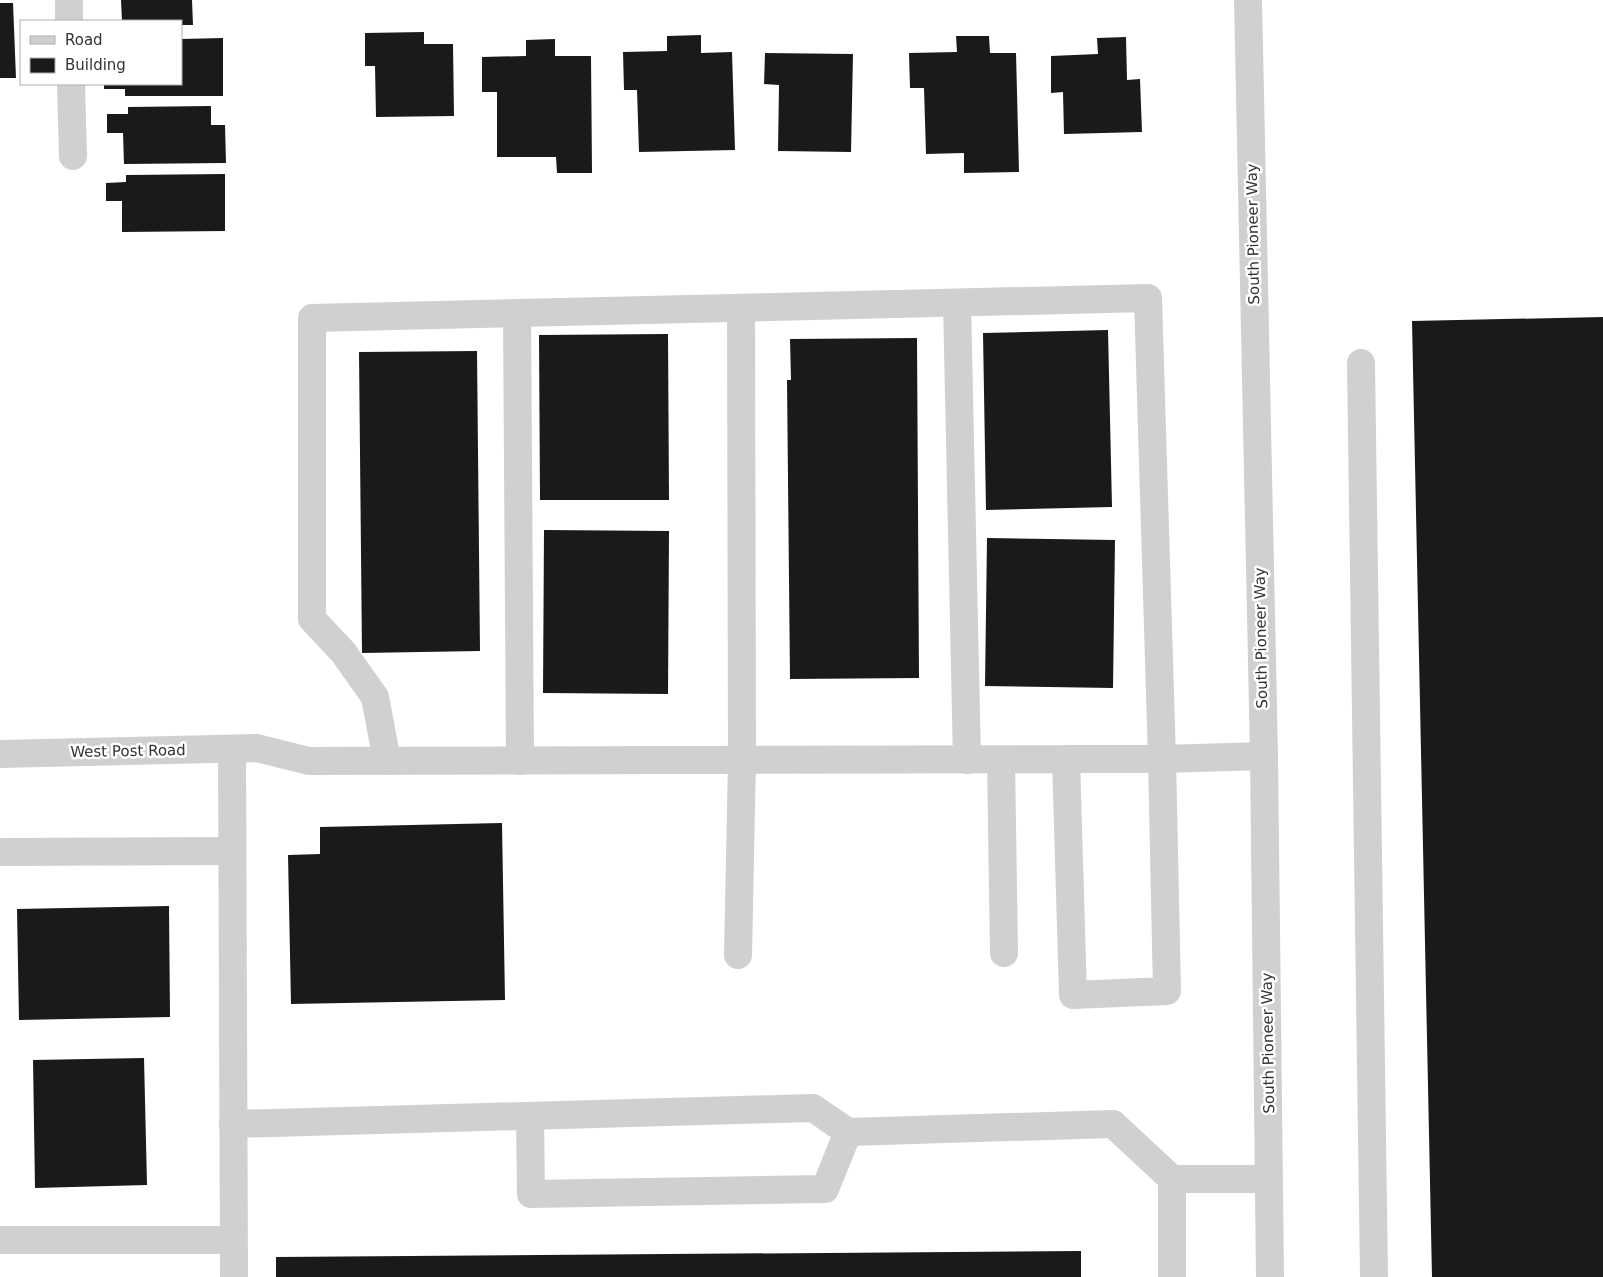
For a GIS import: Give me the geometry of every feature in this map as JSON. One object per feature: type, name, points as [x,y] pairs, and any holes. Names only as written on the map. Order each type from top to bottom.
[{"type":"street","points":[[69,0],[70,20]]},
{"type":"street","name":"South Pioneer Way","points":[[1248,0],[1264,756],[1270,1277]]},
{"type":"street","points":[[71,85],[73,156]]},
{"type":"street","points":[[387,761],[375,697],[343,652],[312,619],[312,318],[1148,298],[1167,991],[1073,995],[1066,759]]},
{"type":"street","points":[[957,303],[967,760]]},
{"type":"street","points":[[738,955],[742,760],[741,308]]},
{"type":"street","points":[[517,313],[520,761]]},
{"type":"street","points":[[1361,363],[1374,1277]]},
{"type":"street","points":[[234,1277],[232,851],[244,748]]},
{"type":"street","name":"West Post Road","points":[[0,754],[244,748],[308,761],[1001,760],[1264,756]]},
{"type":"street","points":[[1001,760],[1004,953]]},
{"type":"street","points":[[0,852],[232,851]]},
{"type":"street","points":[[233,1124],[813,1108],[848,1132],[1113,1124],[1172,1179],[1269,1179]]},
{"type":"street","points":[[530,1116],[531,1194],[825,1189],[848,1132]]},
{"type":"street","points":[[1172,1179],[1172,1277]]},
{"type":"street","points":[[0,1240],[233,1240]]},
{"type":"building","points":[[121,0],[192,0],[193,25],[182,25],[182,20],[122,20]]},
{"type":"building","points":[[0,3],[13,3],[16,78],[0,78]]},
{"type":"building","points":[[424,32],[424,44],[453,44],[454,116],[376,117],[375,66],[365,66],[365,33]]},
{"type":"building","points":[[701,35],[701,53],[732,52],[735,150],[639,152],[637,90],[624,90],[623,52],[667,51],[667,36]]},
{"type":"building","points":[[956,36],[989,36],[990,53],[1016,53],[1019,172],[964,173],[964,153],[926,154],[924,88],[910,88],[909,53],[957,52]]},
{"type":"building","points":[[1126,37],[1127,80],[1140,79],[1142,132],[1064,134],[1063,92],[1051,93],[1051,56],[1098,54],[1097,38]]},
{"type":"building","points":[[223,38],[223,96],[125,96],[125,89],[104,89],[104,85],[182,85],[182,39]]},
{"type":"building","points":[[555,39],[555,56],[591,56],[592,173],[557,173],[556,157],[497,157],[497,92],[482,92],[482,57],[526,56],[526,40]]},
{"type":"building","points":[[765,53],[853,54],[851,152],[778,151],[779,85],[764,84]]},
{"type":"building","points":[[211,106],[211,125],[225,125],[226,163],[124,164],[123,133],[107,133],[107,114],[128,114],[128,107]]},
{"type":"building","points":[[225,174],[225,231],[122,232],[122,201],[106,201],[106,183],[126,182],[126,175]]},
{"type":"building","points":[[1603,317],[1603,1277],[1432,1277],[1412,321]]},
{"type":"building","points":[[1108,330],[1112,507],[986,510],[983,333]]},
{"type":"building","points":[[668,334],[669,500],[540,500],[539,335]]},
{"type":"building","points":[[917,338],[919,678],[790,679],[787,380],[791,380],[790,339]]},
{"type":"building","points":[[477,351],[480,651],[362,653],[359,352]]},
{"type":"building","points":[[544,530],[669,531],[668,694],[543,693]]},
{"type":"building","points":[[987,538],[1115,540],[1113,688],[985,686]]},
{"type":"building","points":[[502,823],[505,1000],[291,1004],[288,855],[320,854],[320,827]]},
{"type":"building","points":[[169,906],[170,1017],[19,1020],[17,909]]},
{"type":"building","points":[[144,1058],[147,1185],[35,1188],[33,1060]]},
{"type":"building","points":[[1081,1251],[1081,1277],[276,1277],[276,1257]]}]
